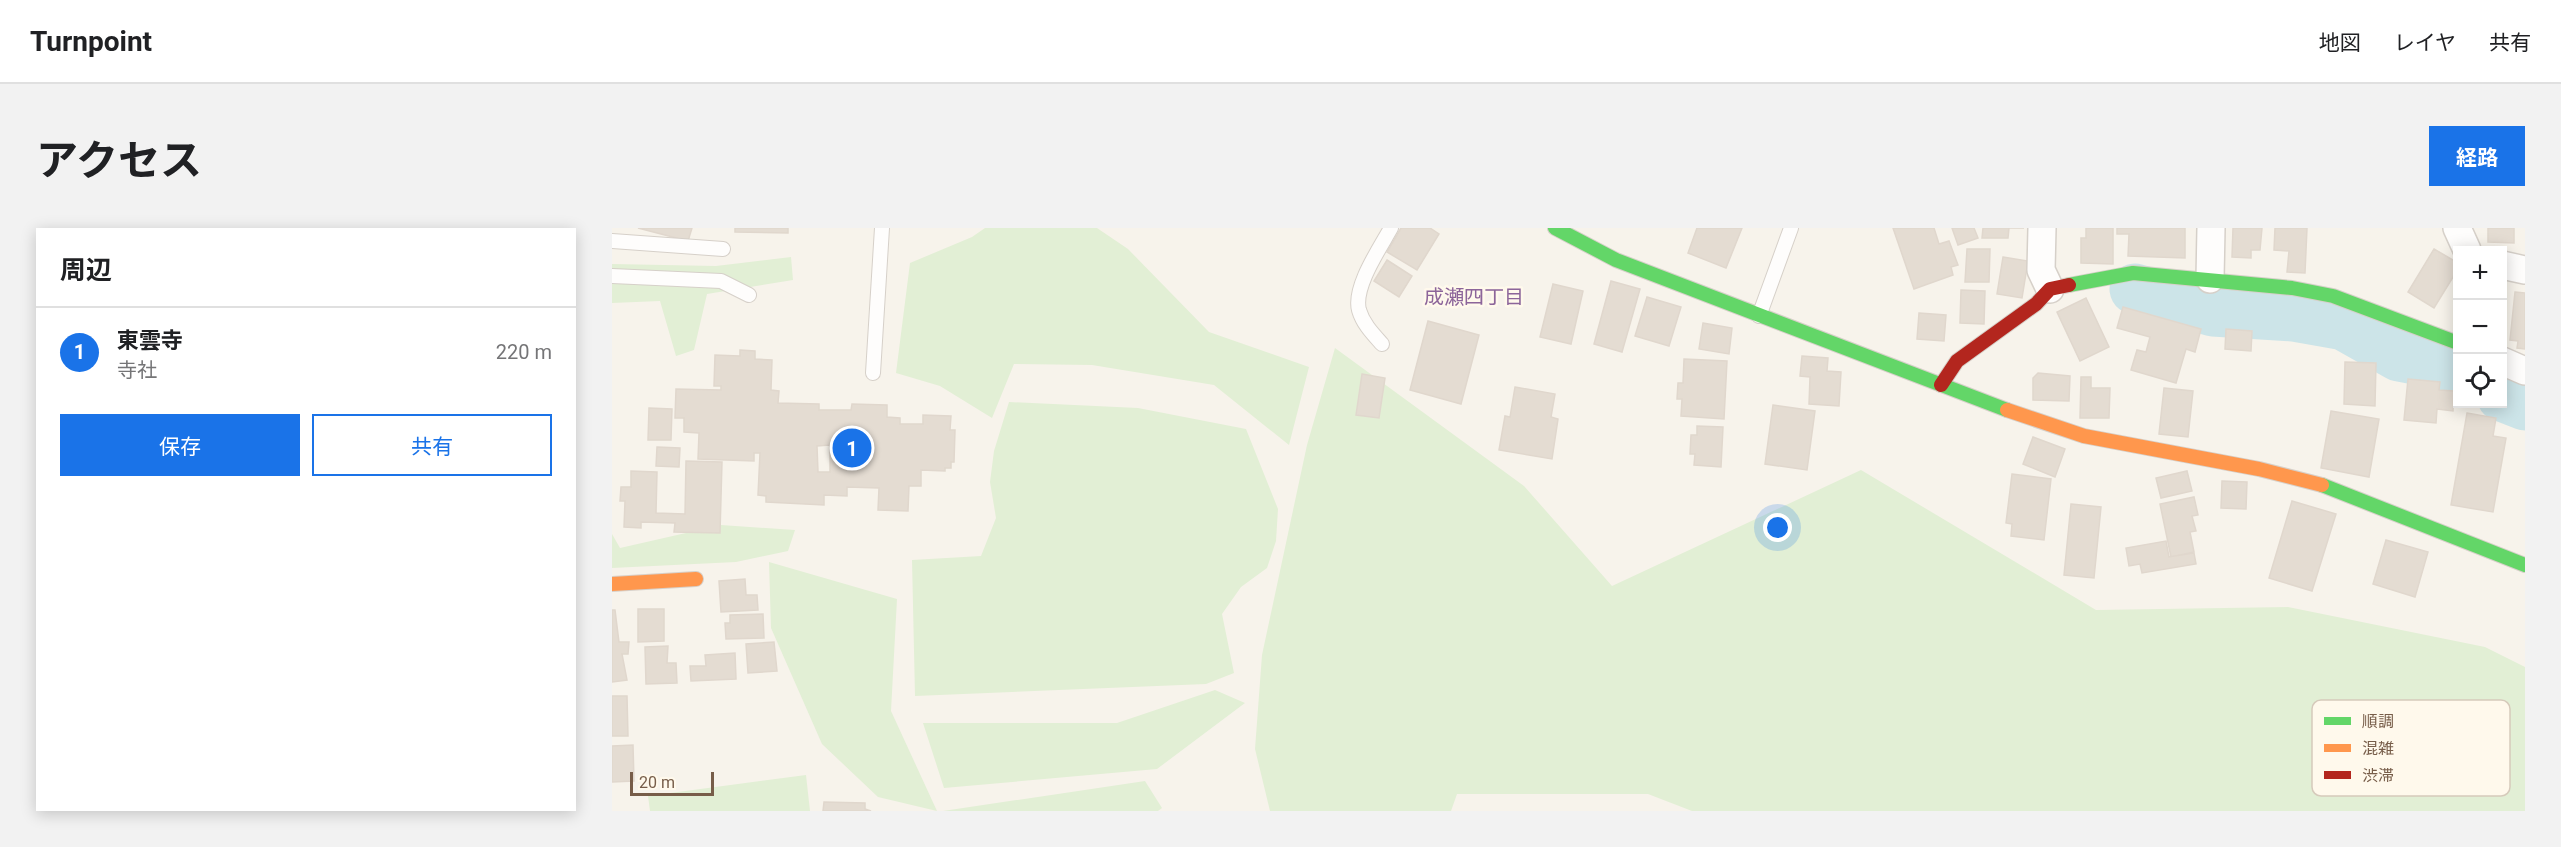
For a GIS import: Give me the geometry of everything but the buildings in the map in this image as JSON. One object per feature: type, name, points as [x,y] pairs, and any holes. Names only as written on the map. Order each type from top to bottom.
[{"type":"street","points":[[1555,228],[1616,260],[1941,385],[2084,436],[2259,469],[2322,485],[2525,565]]},
{"type":"street","points":[[2042,228],[2041,270],[2050,289]]},
{"type":"street","points":[[2210,279],[2211,228]]},
{"type":"street","points":[[2457,228],[2465,246]]},
{"type":"street","points":[[2507,266],[2525,270]]},
{"type":"street","points":[[1941,385],[1957,361],[2036,304],[2050,289],[2133,273],[2210,279],[2334,296],[2453,341]]},
{"type":"street","points":[[2507,364],[2525,371]]},
{"type":"street","points":[[612,584],[696,579]]},
{"type":"lane","points":[[873,374],[882,228]]},
{"type":"lane","points":[[1382,344],[1366,326],[1358,299],[1368,269],[1391,228]]},
{"type":"lane","points":[[1759,316],[1791,228]]},
{"type":"lane","points":[[612,241],[723,249]]},
{"type":"lane","points":[[612,276],[721,281],[749,295]]},
{"type":"green space","points":[[985,228],[1097,228],[1128,249],[1209,332],[1309,367],[1289,445],[1214,385],[1092,365],[1014,364],[992,418],[940,386],[896,373],[910,263],[972,237]]},
{"type":"green space","points":[[791,257],[793,280],[707,294],[694,350],[676,356],[660,301],[612,303],[612,264],[716,266]]},
{"type":"green space","points":[[1335,348],[1524,486],[1612,586],[1861,470],[2096,610],[2288,607],[2485,647],[2525,667],[2525,811],[1692,811],[1648,794],[1457,794],[1451,811],[1270,811],[1255,749],[1262,655],[1307,445]]},
{"type":"green space","points":[[1009,402],[1138,408],[1246,429],[1278,509],[1276,541],[1267,568],[1241,587],[1222,614],[1234,673],[1206,684],[915,696],[912,560],[981,556],[996,518],[990,482],[994,451]]},
{"type":"green space","points":[[721,525],[795,530],[788,551],[736,562],[612,568],[612,534],[620,548]]},
{"type":"green space","points":[[769,562],[897,599],[891,711],[937,811],[878,797],[822,744],[771,628]]},
{"type":"green space","points":[[1215,690],[1245,703],[1157,769],[944,788],[923,723],[1117,723]]},
{"type":"green space","points":[[806,775],[810,811],[650,811],[648,796]]},
{"type":"green space","points":[[1145,781],[1162,808],[1158,811],[943,811]]},
{"type":"waterway","points":[[2135,289],[2213,311],[2293,316],[2344,325],[2399,356],[2446,365],[2453,368]]},
{"type":"waterway","points":[[2507,398],[2525,405]]},
{"type":"traffic: fast","points":[[1555,228],[1616,260],[2007,410]]},
{"type":"traffic: fast","points":[[2069,285],[2133,273],[2292,288],[2333,296],[2453,341]]},
{"type":"traffic: fast","points":[[2322,485],[2525,565]]},
{"type":"traffic: slow","points":[[2007,410],[2084,436],[2259,469],[2322,485]]},
{"type":"traffic: slow","points":[[612,584],[696,579]]},
{"type":"traffic: jam","points":[[1941,385],[1957,361],[2036,304],[2050,289],[2069,285]]},
{"type":"place","name":"東雲寺","points":[[852,448]]},
{"type":"district","name":"成瀬四丁目","points":[[1474,297]]}]
